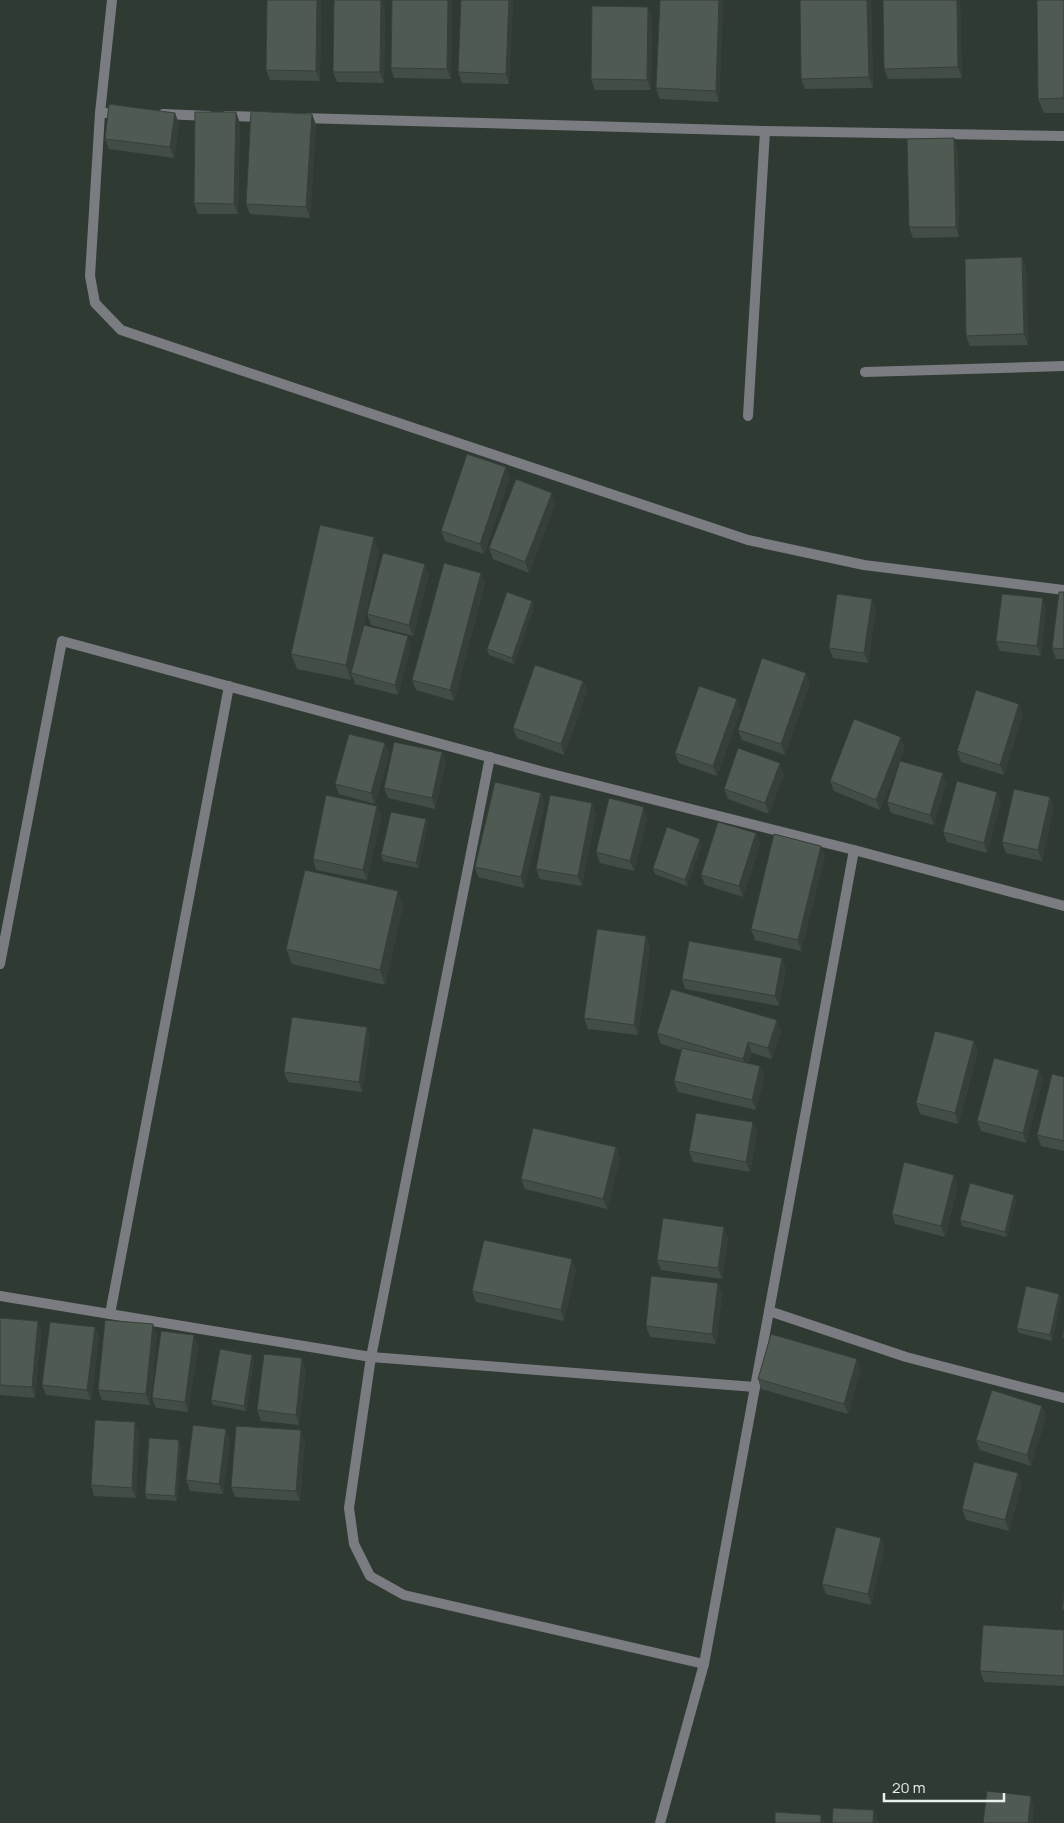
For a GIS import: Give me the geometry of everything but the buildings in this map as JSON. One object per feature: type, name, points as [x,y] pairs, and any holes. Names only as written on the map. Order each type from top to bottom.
[{"type":"street","points":[[112,0],[100,112],[90,276],[95,303],[121,330],[748,540],[864,565],[1064,590]]},
{"type":"street","points":[[100,112],[120,113]]},
{"type":"street","points":[[150,114],[765,131],[1064,136]]},
{"type":"street","points":[[748,416],[765,131]]},
{"type":"street","points":[[865,372],[1064,366]]},
{"type":"street","points":[[0,964],[62,641],[490,757],[1064,906]]},
{"type":"street","points":[[110,1314],[229,686]]},
{"type":"street","points":[[490,757],[371,1357],[349,1508],[354,1544],[370,1576],[404,1595],[704,1664]]},
{"type":"street","points":[[660,1823],[704,1664],[854,850]]},
{"type":"street","points":[[0,1296],[371,1357],[755,1387]]},
{"type":"street","points":[[769,1311],[906,1357],[1064,1398]]}]
